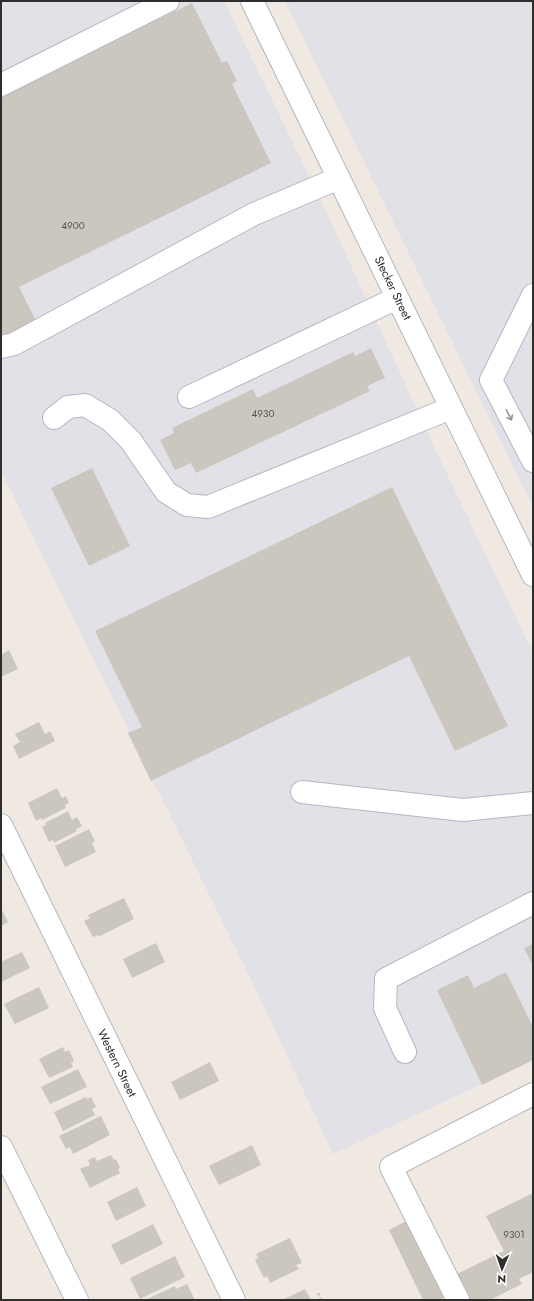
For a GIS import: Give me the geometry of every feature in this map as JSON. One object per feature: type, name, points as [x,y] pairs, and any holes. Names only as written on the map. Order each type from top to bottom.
[{"type":"street","points":[[1,85],[168,1]]},
{"type":"street","name":"Stecker Street","points":[[252,1],[533,575]]},
{"type":"street","points":[[1,347],[14,344],[254,214],[339,178]]},
{"type":"street","points":[[188,397],[397,298]]},
{"type":"street","points":[[532,298],[491,380],[533,461]]},
{"type":"street","points":[[54,418],[68,407],[85,405],[110,420],[131,441],[166,492],[187,505],[208,507],[451,408]]},
{"type":"street","points":[[302,792],[463,810],[533,803]]},
{"type":"street","name":"Western Street","points":[[1,825],[234,1300]]},
{"type":"street","points":[[404,1052],[386,1008],[386,979],[533,903]]},
{"type":"street","points":[[458,1300],[391,1167],[533,1094]]},
{"type":"street","points":[[1,1147],[77,1300]]},
{"type":"path","points":[[318,1293],[321,1300]]},
{"type":"shaded area","points":[[1,1],[224,1],[324,207],[436,451],[533,653],[533,1060],[333,1154],[259,996],[1,471]]},
{"type":"shaded area","points":[[285,1],[533,1],[533,507],[411,258]]},
{"type":"building","points":[[192,3],[222,63],[227,61],[237,81],[232,84],[271,163],[19,287],[37,323],[3,339],[1,335],[1,97]]},
{"type":"building","points":[[371,348],[385,378],[367,386],[370,391],[196,473],[191,463],[175,470],[160,440],[174,433],[172,428],[253,389],[257,398],[353,352],[355,356]]},
{"type":"building","points":[[92,468],[130,546],[89,566],[51,488]]},
{"type":"building","points":[[392,487],[508,726],[455,751],[409,656],[151,781],[128,733],[142,727],[95,631]]},
{"type":"building","points":[[9,650],[18,669],[1,677],[1,655]]},
{"type":"building","points":[[39,722],[45,734],[50,731],[55,741],[19,759],[13,746],[20,742],[15,734]]},
{"type":"building","points":[[57,788],[62,798],[66,796],[69,803],[65,805],[66,808],[42,820],[41,818],[36,821],[28,803]]},
{"type":"building","points":[[68,811],[72,820],[77,817],[82,826],[76,829],[77,831],[54,843],[53,840],[49,842],[42,827],[46,825],[45,823]]},
{"type":"building","points":[[89,829],[95,841],[92,843],[96,852],[65,867],[55,846]]},
{"type":"building","points":[[124,898],[134,919],[98,937],[98,935],[93,937],[84,921],[90,918],[88,915]]},
{"type":"building","points":[[1,908],[8,922],[1,926]]},
{"type":"building","points":[[156,943],[165,962],[132,978],[123,959]]},
{"type":"building","points":[[533,944],[533,966],[524,948]]},
{"type":"building","points":[[22,952],[30,968],[1,982],[1,962]]},
{"type":"building","points":[[506,972],[533,1027],[533,1060],[482,1085],[437,990],[468,975],[474,988]]},
{"type":"building","points":[[39,987],[49,1008],[15,1024],[4,1004]]},
{"type":"building","points":[[63,1047],[65,1052],[69,1050],[74,1061],[71,1063],[73,1067],[49,1078],[39,1059]]},
{"type":"building","points":[[210,1062],[219,1081],[180,1100],[171,1082]]},
{"type":"building","points":[[78,1069],[87,1087],[50,1104],[41,1087]]},
{"type":"building","points":[[86,1097],[87,1099],[91,1097],[96,1107],[92,1109],[95,1115],[63,1131],[54,1112]]},
{"type":"building","points":[[101,1116],[110,1135],[73,1154],[70,1147],[66,1149],[59,1136]]},
{"type":"building","points":[[252,1145],[261,1165],[219,1185],[209,1166]]},
{"type":"building","points":[[111,1155],[114,1160],[116,1159],[120,1168],[118,1169],[120,1173],[90,1188],[80,1169],[90,1165],[88,1160],[95,1157],[97,1161]]},
{"type":"building","points":[[137,1187],[146,1206],[116,1221],[107,1202]]},
{"type":"building","points":[[533,1193],[533,1272],[519,1279],[522,1284],[490,1300],[467,1300],[455,1275],[504,1251],[486,1216]]},
{"type":"building","points":[[408,1220],[445,1297],[439,1300],[423,1300],[389,1230]]},
{"type":"building","points":[[153,1224],[163,1244],[121,1265],[111,1245]]},
{"type":"building","points":[[290,1238],[302,1263],[296,1265],[299,1269],[270,1283],[267,1276],[264,1278],[255,1260],[258,1258],[256,1254]]},
{"type":"building","points":[[175,1256],[185,1277],[140,1299],[130,1278]]},
{"type":"building","points":[[187,1284],[195,1300],[145,1300],[175,1286],[176,1289]]},
{"type":"building","points":[[305,1289],[311,1300],[282,1300]]}]
